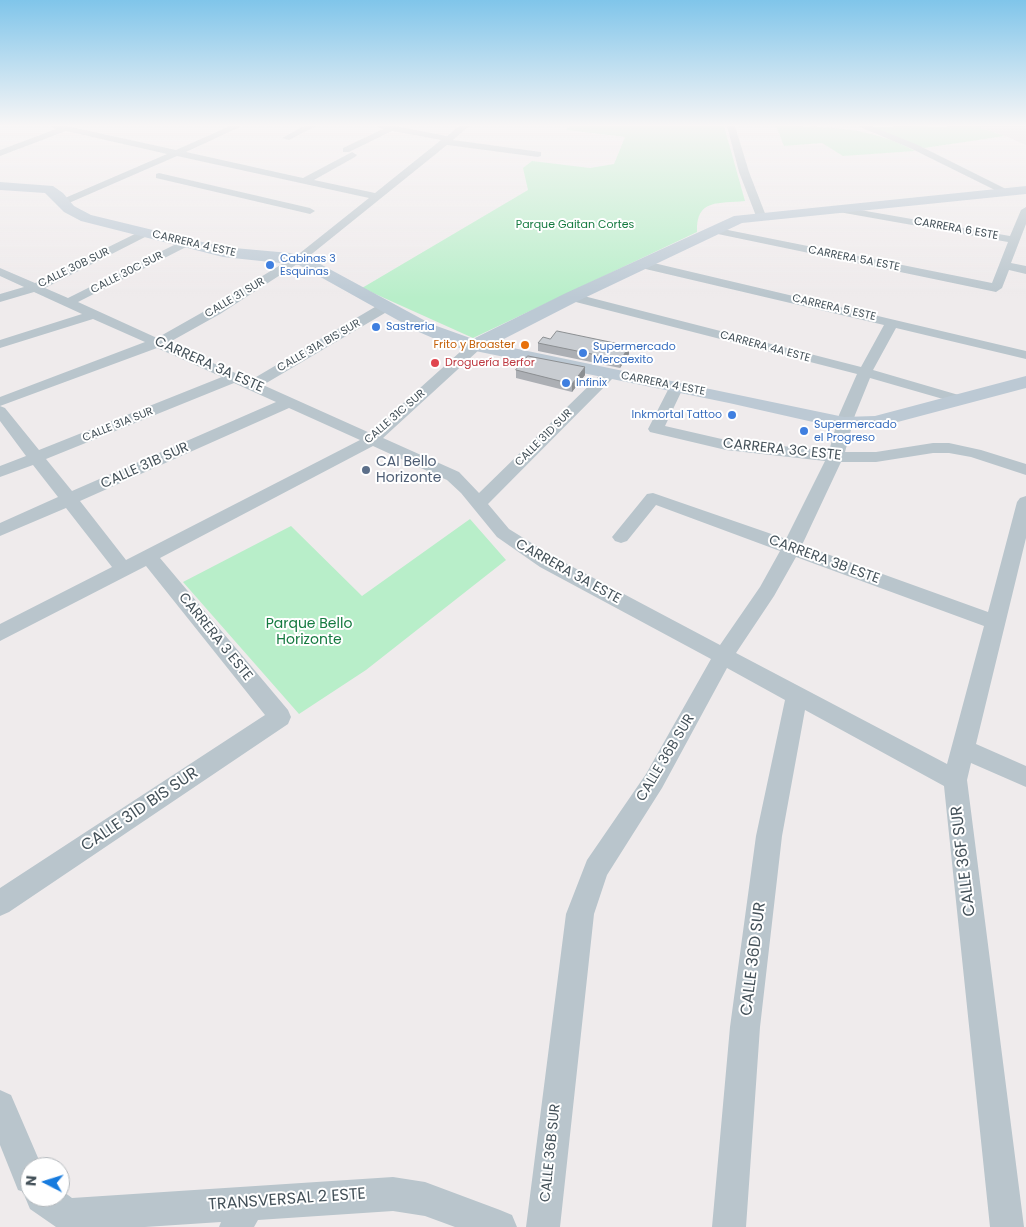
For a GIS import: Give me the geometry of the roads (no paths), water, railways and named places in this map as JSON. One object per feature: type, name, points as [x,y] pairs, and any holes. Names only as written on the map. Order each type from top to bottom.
[{"type":"street","points":[[62,203],[107,183]]},
{"type":"street","points":[[190,183],[310,212]]},
{"type":"street","points":[[214,189],[225,183]]},
{"type":"street","points":[[315,183],[379,197]]},
{"type":"street","name":"CALLE 31 SUR","points":[[0,402],[159,342],[298,260],[395,183]]},
{"type":"street","points":[[748,183],[761,216]]},
{"type":"street","points":[[989,183],[1007,192]]},
{"type":"street","name":"CARRERA 4 ESTE","points":[[0,186],[48,189],[58,196],[69,209],[86,218],[186,244],[234,254],[298,260],[440,335],[475,346],[677,386],[844,423],[875,422],[1026,382]]},
{"type":"street","name":"CALLE 31C SUR","points":[[0,633],[336,461],[372,439],[475,346],[493,334],[713,230],[739,219],[761,216],[1026,190]]},
{"type":"street","name":"CARRERA 6 ESTE","points":[[837,209],[1015,240]]},
{"type":"street","points":[[1026,210],[1006,266],[1026,270]]},
{"type":"street","name":"CARRERA 5A ESTE","points":[[713,230],[996,288],[1006,266]]},
{"type":"street","name":"CALLE 30B SUR","points":[[0,298],[35,288],[145,233]]},
{"type":"street","name":"CALLE 30C SUR","points":[[69,302],[186,244]]},
{"type":"street","name":"CARRERA 5 ESTE","points":[[641,264],[893,322],[1026,355]]},
{"type":"street","name":"CARRERA 3A ESTE","points":[[0,272],[453,476],[479,503],[492,522],[512,541],[547,562],[798,694],[955,780]]},
{"type":"street","name":"CARRERA 4A ESTE","points":[[572,296],[865,372],[957,399]]},
{"type":"street","name":"CALLE 31A BIS SUR","points":[[253,385],[385,307]]},
{"type":"street","name":"CALLE 30C SUR","points":[[0,344],[94,314]]},
{"type":"street","name":"CALLE 36B SUR","points":[[543,1227],[580,914],[596,869],[659,773],[723,656],[771,584],[791,548],[835,457],[844,423],[865,372],[893,322]]},
{"type":"street","name":"CALLE 31D SUR","points":[[479,503],[610,373]]},
{"type":"street","name":"CALLE 31A SUR","points":[[0,472],[235,377]]},
{"type":"street","name":"CARRERA 3C ESTE","points":[[677,386],[656,429],[734,447],[835,457],[876,457],[933,448],[949,448],[974,453],[1026,470]]},
{"type":"street","name":"CALLE 31B SUR","points":[[0,530],[289,402]]},
{"type":"street","points":[[0,411],[124,570]]},
{"type":"street","name":"CARRERA 3B ESTE","points":[[621,537],[653,498],[995,622]]},
{"type":"street","name":"CALLE 36F SUR","points":[[1007,1227],[955,780],[1026,502]]},
{"type":"street","name":"CARRERA 3 ESTE","points":[[149,557],[280,717]]},
{"type":"street","name":"CALLE 36D SUR","points":[[730,1227],[746,1027],[768,845],[798,694]]},
{"type":"street","name":"CALLE 31D BIS SUR","points":[[0,903],[280,717]]},
{"type":"street","points":[[963,749],[1026,777]]},
{"type":"street","points":[[0,1106],[21,1157]]},
{"type":"street","name":"TRANSVERSAL 2 ESTE","points":[[70,1207],[242,1215],[392,1194],[425,1199],[500,1227]]},
{"type":"place","name":"Cabinas 3 Esquinas","points":[[270,265]]},
{"type":"place","name":"Sastreria","points":[[376,327]]},
{"type":"place","name":"Frito y Broaster","points":[[525,345]]},
{"type":"place","name":"Supermercado Mercaexito","points":[[583,353]]},
{"type":"place","name":"Droguería Berfor","points":[[435,363]]},
{"type":"place","name":"Infinix","points":[[566,383]]},
{"type":"place","name":"Inkmortal Tattoo","points":[[732,415]]},
{"type":"place","name":"Supermercado el Progreso","points":[[804,431]]},
{"type":"place","name":"CAI Bello Horizonte","points":[[366,470]]},
{"type":"park label","name":"Parque Gaitan Cortes","points":[[575,225]]},
{"type":"park label","name":"Parque Bello Horizonte","points":[[309,632]]}]
